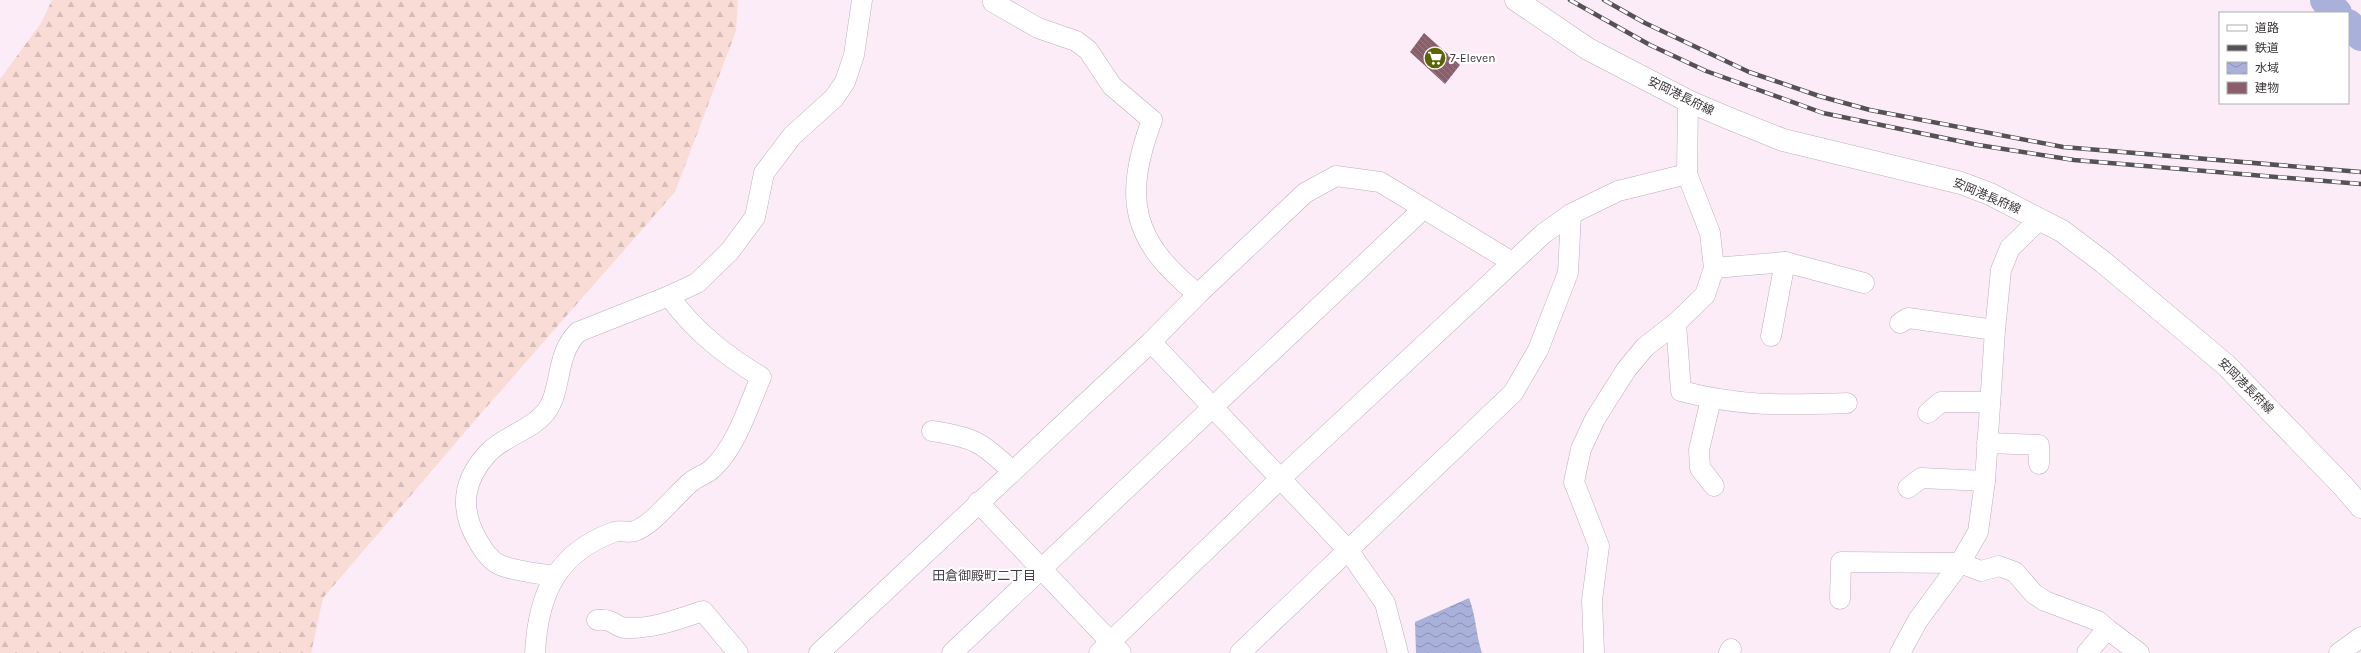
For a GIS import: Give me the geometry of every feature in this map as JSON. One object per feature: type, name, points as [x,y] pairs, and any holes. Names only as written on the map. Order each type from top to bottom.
[{"type":"main road","name":"安岡港長府線","points":[[1516,0],[1588,49],[1688,101],[1783,140],[1863,161],[1906,168],[1961,183],[2040,219],[2062,231],[2103,262],[2226,365],[2343,486],[2361,507]]},
{"type":"street","points":[[554,576],[499,565],[483,550],[471,529],[466,510],[466,493],[473,471],[490,452],[539,419],[546,411],[552,400],[563,356],[570,340],[578,332],[669,296],[697,282],[730,251],[754,217],[764,173],[792,136],[834,98],[845,82],[854,55],[862,0]]},
{"type":"street","points":[[993,0],[993,2],[1038,28],[1071,39],[1088,50],[1112,86],[1152,120],[1141,151],[1136,179],[1138,220],[1147,239],[1160,258],[1180,280],[1198,294]]},
{"type":"street","points":[[1594,653],[1592,600],[1599,546],[1574,482],[1581,449],[1595,419],[1626,370],[1645,347],[1676,323],[1705,295],[1714,268],[1710,233],[1687,174],[1688,101]]},
{"type":"street","points":[[978,502],[1042,569],[1110,649],[1280,479],[1543,234],[1571,214],[1618,191],[1687,174]]},
{"type":"street","points":[[818,653],[1151,342],[1198,294],[1305,193],[1336,176],[1380,182],[1512,262]]},
{"type":"street","points":[[952,653],[1423,209]]},
{"type":"street","points":[[1240,653],[1513,393],[1538,350],[1568,273],[1571,214]]},
{"type":"street","points":[[1900,653],[1918,620],[1960,563],[1978,532],[1985,481],[1995,330],[2001,270],[2010,248],[2040,219]]},
{"type":"street","points":[[1714,268],[1785,262],[1864,283]]},
{"type":"street","points":[[1771,336],[1785,262]]},
{"type":"street","points":[[535,653],[541,611],[554,576],[568,560],[585,548],[615,532],[635,531],[660,512],[694,479],[712,470],[737,432],[761,377],[720,350],[682,314],[669,296]]},
{"type":"street","points":[[1900,324],[1908,318],[1995,330]]},
{"type":"street","points":[[1676,323],[1681,391],[1711,399],[1768,406],[1847,403]]},
{"type":"street","points":[[1151,342],[1348,550],[1385,603],[1398,653]]},
{"type":"street","points":[[1711,399],[1699,450],[1700,468],[1714,486]]},
{"type":"street","points":[[1928,413],[1941,402],[1990,402]]},
{"type":"street","points":[[932,431],[960,435],[986,447],[1012,471]]},
{"type":"street","points":[[1987,443],[2039,445],[2039,464]]},
{"type":"street","points":[[1908,488],[1921,478],[1985,481]]},
{"type":"street","points":[[1840,599],[1841,562],[1960,563],[1981,571],[1999,566],[2015,572],[2034,594],[2045,601],[2098,621],[2139,653]]},
{"type":"street","points":[[597,620],[608,619],[625,628],[663,624],[704,611],[738,653]]},
{"type":"street","points":[[2087,653],[2107,629]]},
{"type":"street","points":[[2339,653],[2361,637]]},
{"type":"green space","points":[[52,0],[738,0],[736,31],[675,192],[483,411],[323,598],[311,653],[0,653],[0,79],[41,23]]},
{"type":"water","points":[[1469,598],[1482,653],[1416,653],[1415,622]]},
{"type":"building","name":"7-Eleven","points":[[1424,33],[1460,65],[1445,84],[1410,52]]},
{"type":"waterway","points":[[2325,0],[2336,12]]},
{"type":"waterway","points":[[2349,25],[2361,36]]},
{"type":"railway","points":[[1570,0],[1650,45],[1706,71],[1823,113],[1978,145],[2074,160],[2361,184]]},
{"type":"railway","points":[[1604,0],[1645,23],[1749,72],[1819,96],[1870,110],[2063,147],[2361,172]]},
{"type":"place","name":"7-Eleven","points":[[1435,58]]},
{"type":"district","name":"田倉御殿町二丁目","points":[[984,575]]}]
